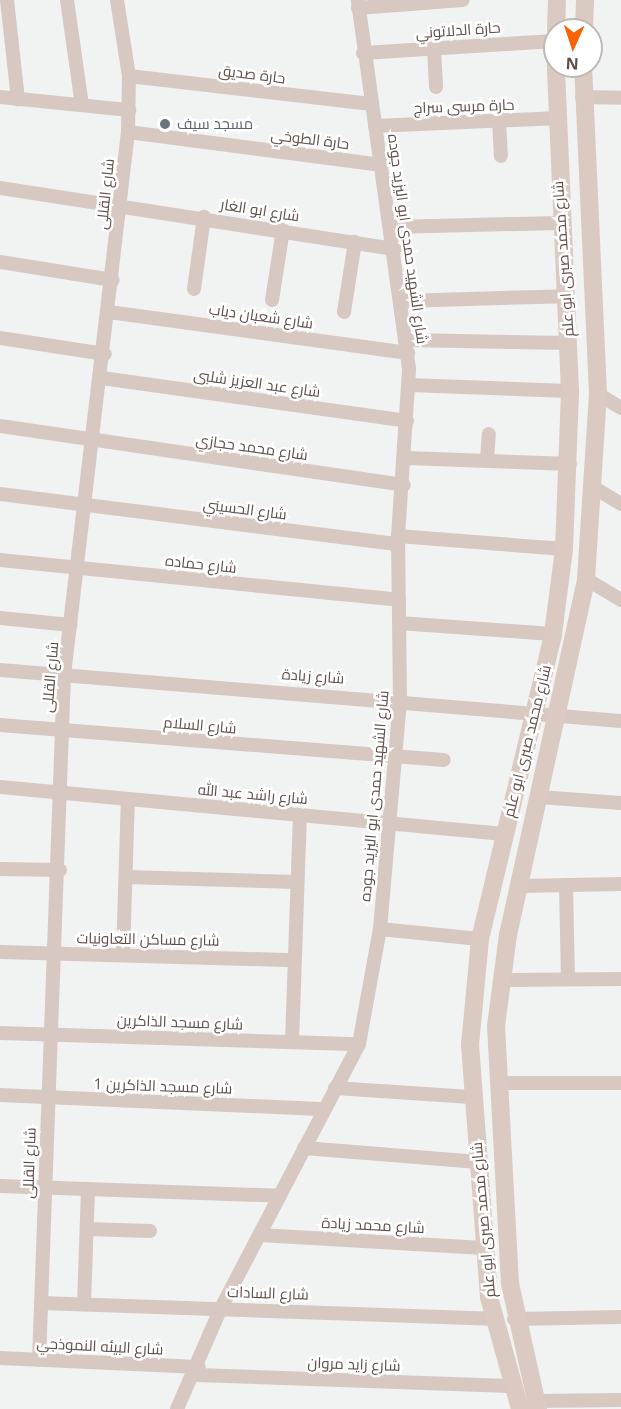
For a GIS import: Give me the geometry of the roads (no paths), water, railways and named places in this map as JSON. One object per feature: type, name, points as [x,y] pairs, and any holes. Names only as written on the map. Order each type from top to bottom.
[{"type":"street","points":[[7,0],[18,99]]},
{"type":"street","points":[[67,0],[82,105]]},
{"type":"street","name":"شارع القللى","points":[[39,1360],[48,1097],[57,953],[63,793],[64,675],[88,506],[128,132],[129,76],[117,0]]},
{"type":"street","points":[[358,4],[463,0]]},
{"type":"street","points":[[556,18],[557,0]]},
{"type":"street","points":[[584,18],[585,0]]},
{"type":"street","name":"شارع الشهيد حمدى ابو اليزيد جوده","points":[[177,1409],[197,1371],[221,1308],[359,1044],[380,929],[387,823],[397,757],[400,699],[398,540],[407,458],[409,385],[408,346],[402,301],[363,52],[358,4]]},
{"type":"street","name":"حارة الدلاتوني","points":[[363,52],[543,41]]},
{"type":"street","points":[[434,48],[436,87]]},
{"type":"street","name":"حارة صديق","points":[[129,76],[371,104]]},
{"type":"street","name":"شارع محمد صبرى ابو علم","points":[[531,1406],[512,1386],[493,1319],[484,1248],[471,1096],[472,1000],[480,939],[553,634],[564,549],[570,464],[570,391],[555,118],[556,78]]},
{"type":"street","name":"شارع محمد صبرى ابو علم","points":[[531,1406],[514,1319],[498,1083],[501,980],[586,579],[598,394],[583,78]]},
{"type":"street","points":[[0,97],[129,110]]},
{"type":"street","points":[[582,97],[621,98]]},
{"type":"street","name":"حارة مرسى سراج","points":[[375,126],[555,118]]},
{"type":"street","points":[[500,120],[501,156]]},
{"type":"street","name":"حارة الطوخي","points":[[128,132],[382,165]]},
{"type":"street","name":"شارع ابو الغار","points":[[0,188],[120,204],[395,249]]},
{"type":"street","points":[[194,289],[204,218]]},
{"type":"street","points":[[392,227],[560,223]]},
{"type":"street","points":[[272,300],[283,231]]},
{"type":"street","points":[[344,312],[355,242]]},
{"type":"street","points":[[0,262],[113,280]]},
{"type":"street","points":[[402,301],[566,296]]},
{"type":"street","name":"شارع شعبان دياب","points":[[109,312],[408,346],[569,343]]},
{"type":"street","points":[[0,338],[105,354]]},
{"type":"street","name":"شارع عبد العزيز شلبى","points":[[102,378],[407,421]]},
{"type":"street","points":[[409,385],[570,391]]},
{"type":"street","points":[[598,394],[621,408]]},
{"type":"street","name":"شارع محمد حجازي","points":[[0,426],[404,485]]},
{"type":"street","points":[[487,460],[489,434]]},
{"type":"street","points":[[407,458],[570,464]]},
{"type":"street","points":[[593,487],[621,504]]},
{"type":"street","name":"شارع الحسيني","points":[[0,494],[88,506],[398,540],[564,549]]},
{"type":"street","name":"شارع حماده","points":[[0,560],[399,600]]},
{"type":"street","points":[[586,579],[621,600]]},
{"type":"street","points":[[0,618],[71,625]]},
{"type":"street","points":[[399,623],[553,634]]},
{"type":"street","name":"شارع زيادة","points":[[0,670],[400,699],[621,721]]},
{"type":"street","name":"شارع السلام","points":[[0,726],[444,760]]},
{"type":"street","name":"شارع راشد عبد الله","points":[[0,788],[504,834]]},
{"type":"street","points":[[539,796],[621,802]]},
{"type":"street","points":[[123,955],[128,799]]},
{"type":"street","points":[[292,1042],[300,815]]},
{"type":"street","points":[[0,869],[60,870]]},
{"type":"street","points":[[126,877],[297,882]]},
{"type":"street","points":[[520,886],[621,884]]},
{"type":"street","points":[[566,885],[568,979]]},
{"type":"street","points":[[380,929],[480,939]]},
{"type":"street","name":"شارع مساكن التعاونيات","points":[[0,952],[294,960]]},
{"type":"street","points":[[501,980],[621,979]]},
{"type":"street","name":"شارع مسجد الذاكرين","points":[[0,1034],[359,1044]]},
{"type":"street","points":[[498,1083],[621,1083]]},
{"type":"street","points":[[335,1088],[471,1096]]},
{"type":"street","name":"شارع مسجد الذاكرين 1","points":[[0,1095],[324,1109]]},
{"type":"street","points":[[304,1148],[478,1162]]},
{"type":"street","points":[[0,1186],[280,1196]]},
{"type":"street","points":[[84,1304],[88,1189]]},
{"type":"street","points":[[87,1229],[150,1231]]},
{"type":"street","name":"شارع محمد زيادة","points":[[260,1234],[484,1248]]},
{"type":"street","name":"شارع السادات","points":[[41,1303],[493,1319]]},
{"type":"street","points":[[514,1319],[621,1317]]},
{"type":"street","name":"شارع البيئه النموذجي","points":[[0,1358],[197,1371]]},
{"type":"street","name":"شارع زايد مروان","points":[[197,1371],[512,1386]]},
{"type":"street","points":[[531,1406],[621,1400]]},
{"type":"place","name":"مسجد سيف","points":[[165,124]]}]
